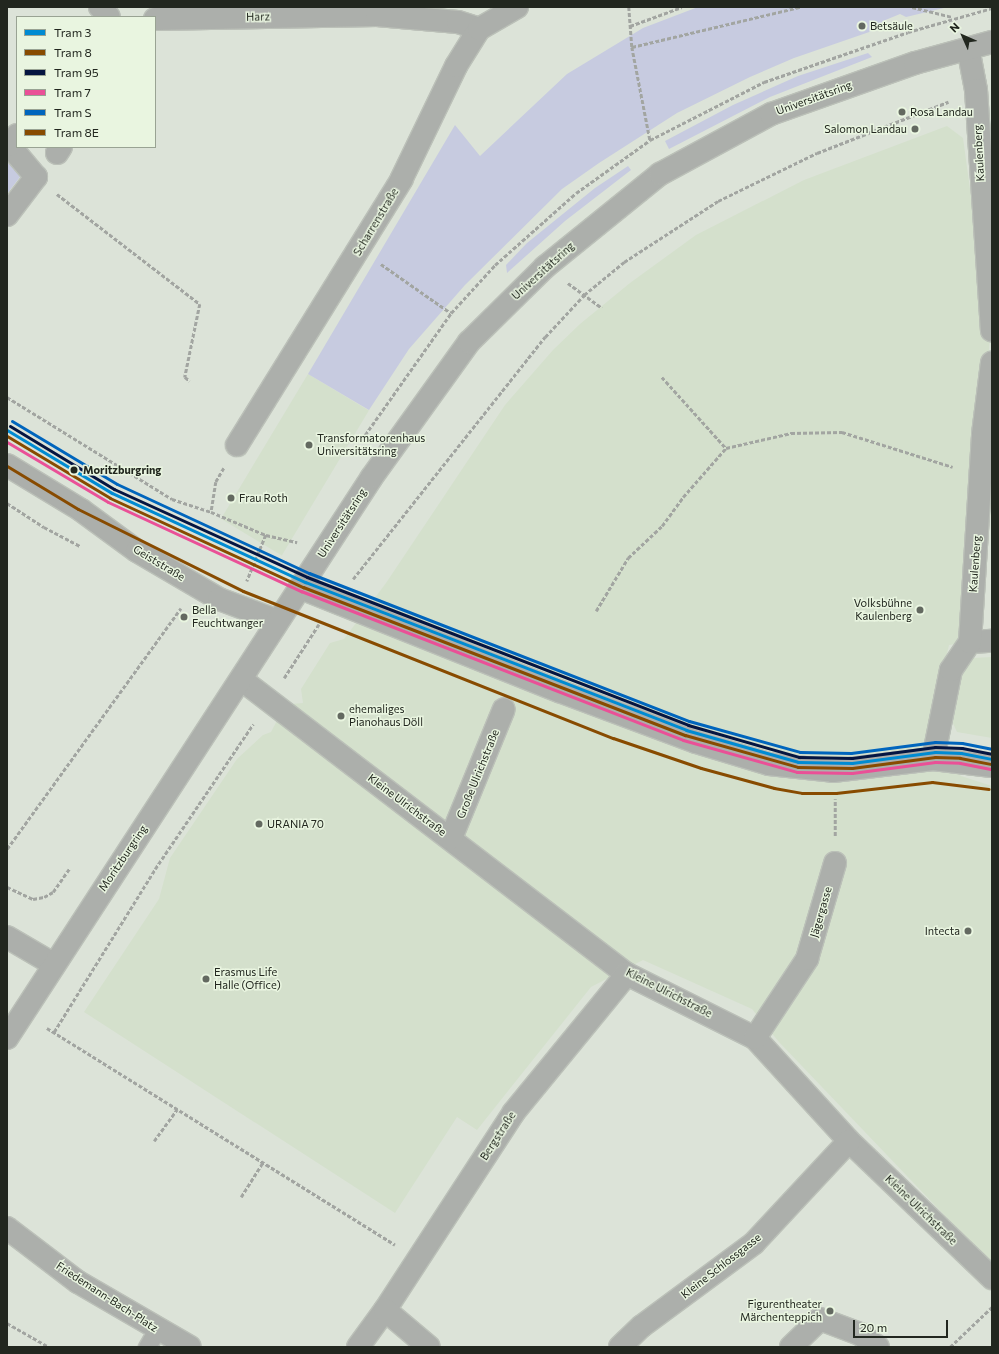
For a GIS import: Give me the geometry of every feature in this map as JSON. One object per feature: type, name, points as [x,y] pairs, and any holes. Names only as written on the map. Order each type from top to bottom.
[{"type":"street","points":[[100,7],[108,16]]},
{"type":"street","name":"Scharrenstraße","points":[[237,445],[360,249],[401,180],[456,66],[479,29],[517,7]]},
{"type":"street","name":"Harz","points":[[156,20],[377,15],[458,22],[479,29]]},
{"type":"street","name":"Universitätsring","points":[[242,680],[278,621],[301,588],[372,477],[469,342],[546,267],[660,174],[771,114],[843,87],[992,42]]},
{"type":"street","name":"Kaulenberg","points":[[968,48],[976,90],[992,330]]},
{"type":"street","points":[[7,215],[36,177],[9,145],[16,136]]},
{"type":"street","name":"Kaulenberg","points":[[970,642],[983,434],[992,363]]},
{"type":"street","name":"Geiststraße","points":[[7,465],[81,510],[136,551],[233,606],[278,621]]},
{"type":"street","points":[[301,588],[559,691],[696,742],[768,764],[833,771],[933,759],[966,760],[992,766]]},
{"type":"street","points":[[933,759],[951,670],[970,642],[992,641]]},
{"type":"street","name":"Kleine Ulrichstraße","points":[[242,680],[451,838],[627,974],[755,1038],[849,1141],[992,1278]]},
{"type":"street","name":"Moritzburgring","points":[[7,1038],[53,964],[242,680]]},
{"type":"street","name":"Große Ulrichstraße","points":[[451,838],[504,709]]},
{"type":"street","name":"Jägergasse","points":[[755,1038],[807,959],[835,863]]},
{"type":"street","points":[[7,937],[53,964]]},
{"type":"street","name":"Bergstraße","points":[[385,1310],[514,1112],[627,974]]},
{"type":"street","name":"Kleine Schlossgasse","points":[[620,1347],[642,1326],[754,1243],[849,1141]]},
{"type":"street","name":"Friedemann-Bach-Platz","points":[[7,1228],[152,1339],[190,1347]]},
{"type":"street","points":[[358,1347],[385,1310],[429,1347]]},
{"type":"street","points":[[791,1347],[820,1319],[860,1334],[878,1347]]},
{"type":"path","points":[[629,7],[632,47],[650,140]]},
{"type":"path","points":[[630,26],[682,7]]},
{"type":"path","points":[[632,47],[800,7]]},
{"type":"path","points":[[912,7],[954,18]]},
{"type":"path","points":[[339,603],[354,579],[394,531],[490,404],[545,337],[584,295],[624,262],[718,201],[818,153],[919,115],[976,90]]},
{"type":"path","points":[[36,177],[200,304],[185,377],[190,381]]},
{"type":"path","points":[[360,249],[451,313]]},
{"type":"path","points":[[546,267],[602,308]]},
{"type":"path","points":[[662,377],[726,448]]},
{"type":"path","points":[[7,397],[172,499],[210,512],[266,535],[249,577],[233,606]]},
{"type":"path","points":[[596,611],[628,558],[662,526],[683,497],[726,448],[791,434],[842,432],[960,470]]},
{"type":"path","points":[[210,512],[216,482],[237,445]]},
{"type":"path","points":[[7,849],[181,608],[187,612]]},
{"type":"path","points":[[54,1032],[156,868],[238,743],[269,701]]},
{"type":"path","points":[[833,771],[835,863]]},
{"type":"path","points":[[7,887],[33,899],[44,897],[53,892],[69,869]]},
{"type":"path","points":[[23,1012],[418,1260]]},
{"type":"path","points":[[154,1141],[177,1109]]},
{"type":"path","points":[[241,1197],[262,1162]]},
{"type":"path","points":[[950,1347],[992,1307]]},
{"type":"path","points":[[7,1323],[50,1347]]},
{"type":"shaded area","points":[[698,7],[948,7],[906,17],[900,14],[883,21],[878,29],[794,58],[750,77],[677,113],[599,163],[562,189],[465,285],[409,349],[369,410],[308,374],[455,125],[480,156],[567,74],[643,28]]},
{"type":"shaded area","points":[[868,53],[872,57],[770,97],[669,149],[665,141],[733,105],[798,76]]},
{"type":"shaded area","points":[[947,126],[963,138],[990,335],[970,642],[949,645],[927,737],[961,776],[992,786],[992,1265],[779,1042],[752,1009],[643,960],[591,987],[477,1130],[457,1117],[395,1213],[84,1012],[159,899],[170,858],[237,759],[263,735],[271,732],[282,711],[291,704],[303,703],[301,689],[330,643],[344,639],[386,583],[505,405],[553,350],[580,324],[630,283],[696,235],[804,180]]},
{"type":"shaded area","points":[[9,163],[23,173],[7,194],[7,166]]},
{"type":"shaded area","points":[[628,166],[631,170],[565,221],[507,273],[506,265],[527,243],[595,188]]},
{"type":"shaded area","points":[[308,374],[369,411],[282,555],[221,519]]},
{"type":"shaded area","points":[[992,657],[992,738],[957,732],[952,721],[962,668],[973,658]]},
{"type":"tram line","name":"S","points":[[12,421],[117,484],[309,573],[689,721],[800,752],[851,753],[935,742],[962,743],[992,749]]},
{"type":"tram line","name":"95","points":[[10,426],[114,489],[307,577],[688,725],[799,757],[852,758],[935,747],[962,748],[992,754]]},
{"type":"tram line","name":"3","points":[[7,430],[112,493],[305,582],[686,730],[798,762],[852,763],[935,752],[961,753],[992,759]]},
{"type":"tram line","name":"8","points":[[7,436],[110,498],[303,587],[685,735],[798,767],[852,768],[935,757],[960,758],[991,764]]},
{"type":"tram line","name":"7","points":[[7,442],[108,502],[301,591],[683,740],[797,772],[852,773],[935,762],[960,763],[990,769]]},
{"type":"tram line","name":"8E","points":[[7,466],[78,509],[243,591],[613,738],[701,768],[774,788],[802,793],[836,793],[932,782],[989,789]]},
{"type":"place","name":"Betsäule","points":[[862,26]]},
{"type":"place","name":"Rosa Landau","points":[[902,112]]},
{"type":"place","name":"Salomon Landau","points":[[915,129]]},
{"type":"place","name":"Transformatorenhaus Universitätsring","points":[[309,445]]},
{"type":"place","name":"Moritzburgring","points":[[74,470]]},
{"type":"place","name":"Frau Roth","points":[[231,498]]},
{"type":"place","name":"Volksbühne Kaulenberg","points":[[920,610]]},
{"type":"place","name":"Bella Feuchtwanger","points":[[184,617]]},
{"type":"place","name":"ehemaliges Pianohaus Döll","points":[[341,716]]},
{"type":"place","name":"URANIA 70","points":[[259,824]]},
{"type":"place","name":"Intecta","points":[[968,931]]},
{"type":"place","name":"Erasmus Life Halle (Office)","points":[[206,979]]},
{"type":"place","name":"Figurentheater Märchenteppich","points":[[830,1311]]}]
